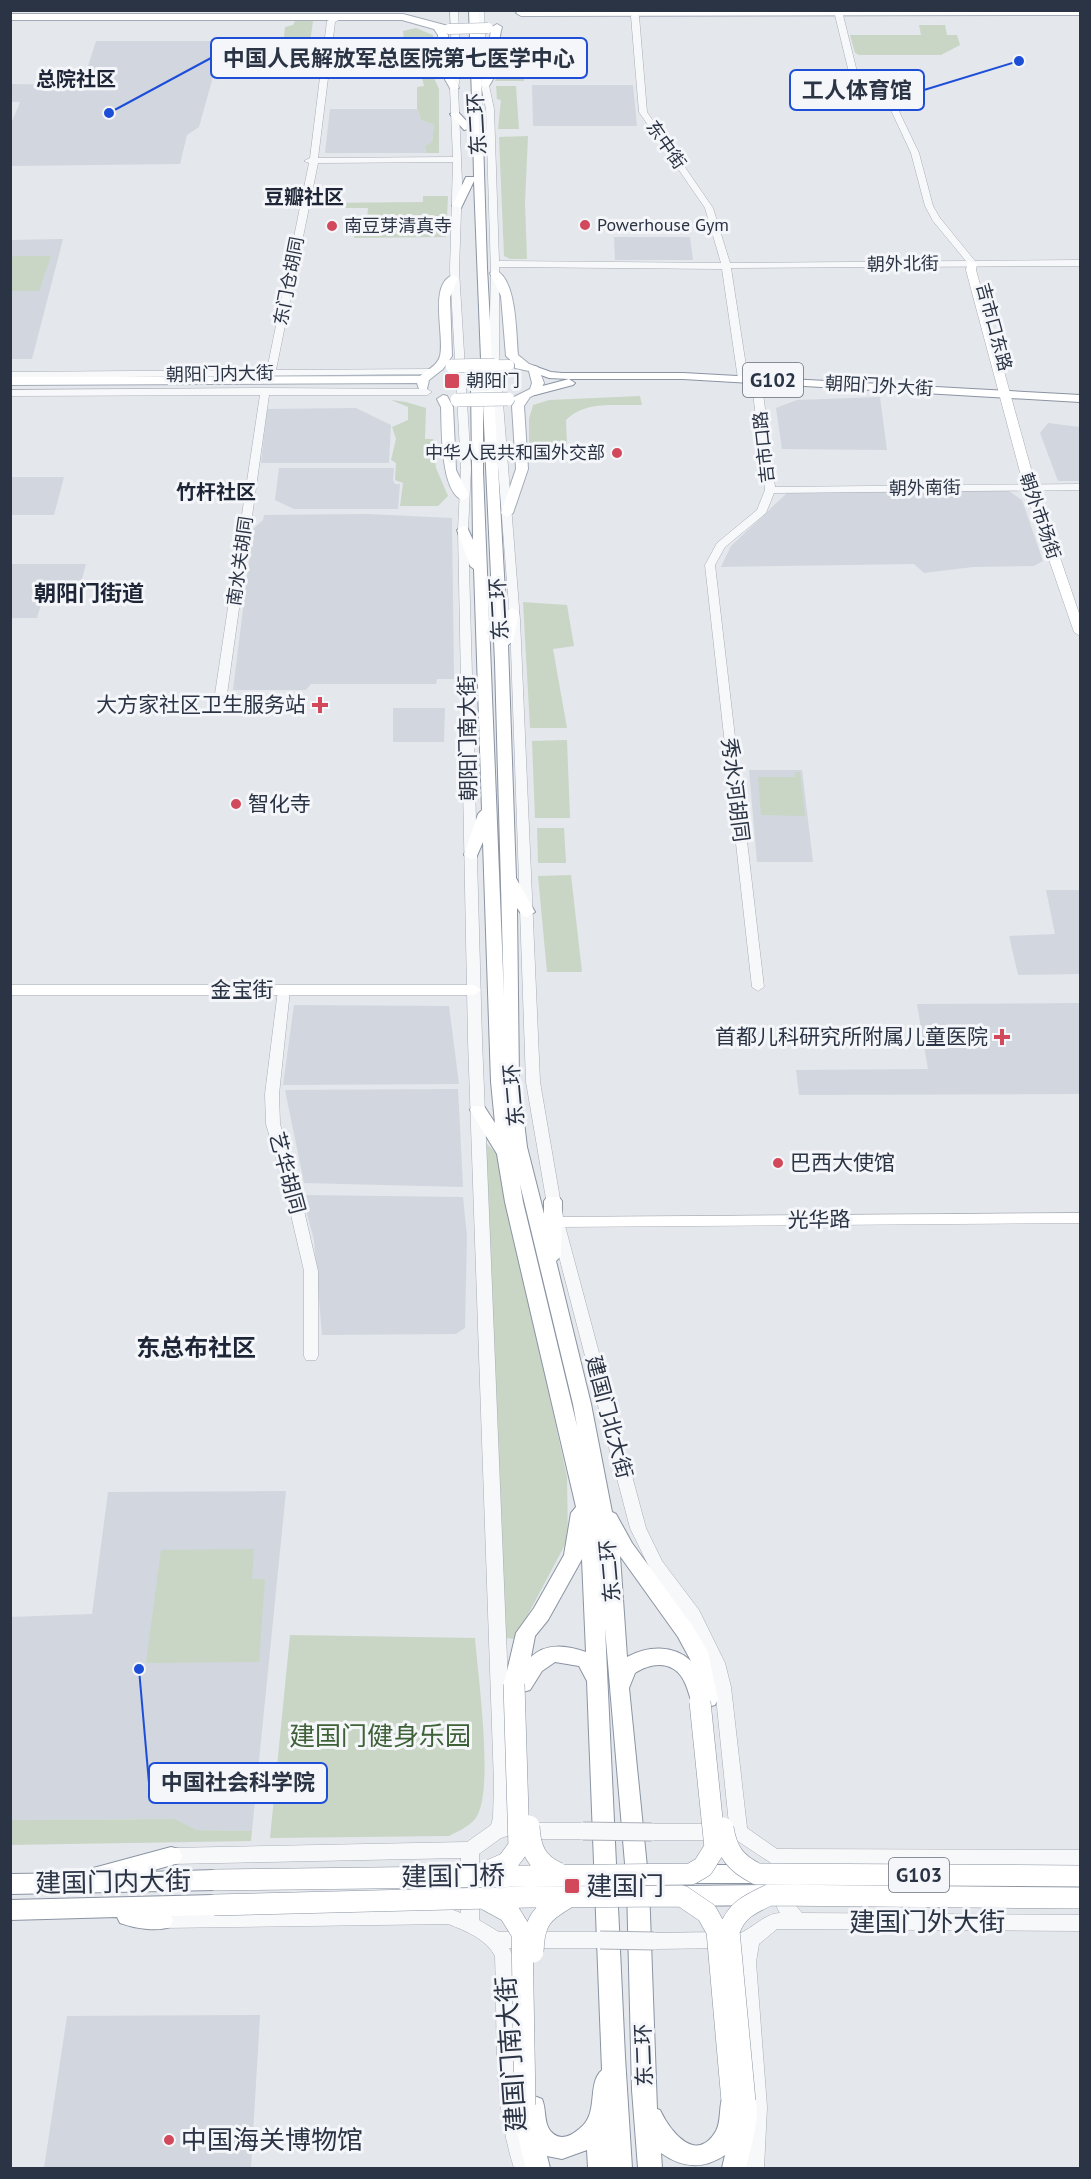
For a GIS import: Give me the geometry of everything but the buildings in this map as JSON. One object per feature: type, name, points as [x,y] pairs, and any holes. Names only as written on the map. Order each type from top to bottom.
[{"type":"main road","name":"东二环","points":[[464,10],[475,179],[481,578],[499,1083],[506,1155],[514,1202],[583,1492],[591,1539],[609,1689],[638,1887],[644,2090],[650,2169]]},
{"type":"main road","name":"东二环","points":[[473,127],[474,10]]},
{"type":"main road","points":[[437,27],[449,28],[510,20],[635,13],[850,11],[1080,13]]},
{"type":"main road","points":[[10,12],[418,14],[437,27],[442,35],[443,67],[454,88]]},
{"type":"main road","points":[[635,13],[839,15],[1080,13]]},
{"type":"main road","points":[[10,17],[403,17],[418,14]]},
{"type":"main road","points":[[486,84],[496,69],[495,33],[510,20]]},
{"type":"main road","points":[[455,114],[473,127],[488,102]]},
{"type":"main road","points":[[457,206],[475,179],[490,194]]},
{"type":"main road","name":"东二环","points":[[475,179],[491,266],[512,1080],[519,1147],[582,1404],[610,1554],[609,1689],[613,2057],[620,2169]]},
{"type":"main road","name":"吉市口东路","points":[[972,263],[971,270],[1008,396]]},
{"type":"main road","points":[[491,266],[493,301]]},
{"type":"main road","points":[[491,266],[507,296],[512,356],[529,368],[538,383],[518,406],[522,469],[507,513]]},
{"type":"main road","points":[[428,379],[445,360],[447,350],[444,297],[453,278]]},
{"type":"main road","name":"朝阳门外大街","points":[[1080,399],[1008,396],[757,386],[674,382],[587,382],[554,386],[508,399],[457,400],[443,399],[428,379],[453,366],[509,365],[562,376],[683,376],[743,379],[1008,396],[1080,404]]},
{"type":"main road","name":"朝阳门内大街","points":[[10,381],[428,379]]},
{"type":"main road","name":"朝阳门内大街","points":[[10,387],[227,386],[428,379]]},
{"type":"main road","name":"朝外市场街","points":[[1008,396],[1080,632]]},
{"type":"main road","points":[[443,399],[447,407],[450,470],[463,496]]},
{"type":"main road","name":"朝外市场街","points":[[1035,487],[1080,602]]},
{"type":"main road","points":[[463,530],[481,578]]},
{"type":"main road","points":[[501,662],[512,612]]},
{"type":"main road","points":[[471,855],[488,804]]},
{"type":"main road","points":[[508,877],[526,912]]},
{"type":"main road","name":"金宝街","points":[[10,982],[474,985]]},
{"type":"main road","name":"金宝街","points":[[10,990],[284,990],[474,985]]},
{"type":"main road","points":[[478,1110],[506,1155]]},
{"type":"main road","points":[[551,1284],[553,1201]]},
{"type":"main road","name":"光华路","points":[[557,1222],[1080,1218]]},
{"type":"main road","points":[[478,1876],[507,1863],[519,1847],[518,1684],[526,1633],[542,1614],[574,1555],[579,1533],[583,1492]]},
{"type":"main road","points":[[603,1508],[625,1548],[685,1631],[701,1658],[715,1848],[703,1866],[691,1874]]},
{"type":"main road","points":[[562,1874],[539,1863],[530,1846],[518,1684],[538,1660],[548,1655],[559,1654],[586,1660],[609,1689],[626,1668],[645,1657],[655,1655],[682,1663],[694,1678],[704,1700],[728,1854],[736,1863],[757,1874]]},
{"type":"main road","points":[[70,1883],[171,1856]]},
{"type":"main road","name":"建国门桥","points":[[215,1880],[562,1874],[757,1874]]},
{"type":"main road","name":"G103","points":[[757,1874],[1080,1876]]},
{"type":"main road","name":"建国门内大街","points":[[10,1884],[215,1880]]},
{"type":"main road","points":[[682,1896],[707,1913],[717,1931],[739,2101],[745,2111],[734,2169]]},
{"type":"main road","points":[[644,2090],[655,2132],[672,2150],[686,2155],[699,2155],[718,2146],[729,2129],[739,2101],[729,1931],[732,1918],[741,1908],[769,1896]]},
{"type":"main road","name":"建国门桥","points":[[214,1905],[567,1897],[769,1896]]},
{"type":"main road","name":"G103","points":[[769,1896],[1080,1898]]},
{"type":"main road","points":[[567,1897],[539,1916],[534,1927],[529,2106],[540,2139],[549,2146],[564,2149],[574,2146],[588,2137],[598,2126]]},
{"type":"main road","points":[[483,1899],[509,1911],[517,1920],[522,1933],[529,2106],[532,2149],[538,2169]]},
{"type":"main road","name":"建国门内大街","points":[[10,1910],[214,1905]]},
{"type":"main road","points":[[70,1909],[162,1920]]},
{"type":"main road","points":[[600,2169],[598,2126],[613,2057]]},
{"type":"street","name":"朝阳门南大街","points":[[454,10],[457,73],[454,88],[457,206],[453,278],[458,303],[465,468],[463,530],[474,985]]},
{"type":"street","points":[[480,10],[483,76],[490,108],[491,266]]},
{"type":"street","points":[[732,10],[745,12]]},
{"type":"street","name":"东中街","points":[[635,13],[643,112],[709,207],[719,234],[725,265]]},
{"type":"street","name":"吉市口东路","points":[[839,15],[857,89],[892,105],[915,153],[929,206],[936,219],[972,263]]},
{"type":"street","name":"东门仓胡同","points":[[267,373],[290,242],[311,161],[323,20],[321,16]]},
{"type":"street","name":"东门仓胡同","points":[[267,373],[311,161],[331,21],[340,16]]},
{"type":"street","points":[[311,161],[457,159]]},
{"type":"street","name":"朝外北街","points":[[491,266],[1080,263]]},
{"type":"street","points":[[725,265],[743,379]]},
{"type":"street","points":[[493,301],[494,352],[515,631],[526,912]]},
{"type":"street","name":"朝阳门内大街","points":[[10,375],[267,373],[428,379]]},
{"type":"street","name":"朝阳门内大街","points":[[10,393],[265,393],[428,379]]},
{"type":"street","points":[[227,386],[265,393]]},
{"type":"street","name":"吉市口路","points":[[712,594],[710,565],[721,545],[762,511],[770,490],[757,386]]},
{"type":"street","name":"南水关胡同","points":[[221,694],[265,393]]},
{"type":"street","name":"朝外南街","points":[[770,490],[1080,487]]},
{"type":"street","name":"秀水河胡同","points":[[712,594],[758,987]]},
{"type":"street","name":"建国门北大街","points":[[526,912],[533,1082],[557,1222],[638,1528],[656,1565],[698,1624],[717,1663],[723,1687],[739,1832]]},
{"type":"street","points":[[171,1856],[470,1851],[498,1830],[502,1818],[503,1783],[474,985]]},
{"type":"street","name":"艺华胡同","points":[[284,990],[272,1094],[273,1124],[292,1190],[311,1271],[311,1356]]},
{"type":"street","points":[[498,1830],[739,1832],[783,1857],[1080,1858]]},
{"type":"street","points":[[470,1851],[470,1924]]},
{"type":"street","points":[[162,1920],[448,1916],[470,1924],[496,1940],[750,1940],[774,1921],[783,1857]]},
{"type":"street","points":[[783,1857],[784,1905],[798,1922]]},
{"type":"street","name":"建国门外大街","points":[[774,1921],[1080,1923]]},
{"type":"street","name":"建国门南大街","points":[[496,1940],[504,1956],[510,2094],[514,2129],[524,2169]]},
{"type":"street","points":[[750,1940],[747,1962],[757,2107],[754,2169]]},
{"type":"shaded area","points":[[96,41],[223,41],[199,127],[187,135],[180,164],[11,166],[11,124],[20,102],[11,102],[11,84],[82,85]]},
{"type":"shaded area","points":[[532,85],[633,85],[637,126],[533,126]]},
{"type":"shaded area","points":[[330,109],[417,109],[421,120],[434,125],[432,142],[425,146],[426,153],[325,153]]},
{"type":"shaded area","points":[[614,237],[690,237],[693,260],[615,260]]},
{"type":"shaded area","points":[[63,239],[32,359],[11,359],[10,240]]},
{"type":"shaded area","points":[[880,397],[887,450],[782,449],[776,408],[797,400]]},
{"type":"shaded area","points":[[356,408],[391,425],[389,463],[261,463],[267,409]]},
{"type":"shaded area","points":[[1048,423],[1080,427],[1080,481],[1058,481],[1040,433]]},
{"type":"shaded area","points":[[279,468],[394,468],[393,480],[395,484],[400,484],[398,509],[294,509],[275,500]]},
{"type":"shaded area","points":[[11,477],[64,477],[54,515],[11,515]]},
{"type":"shaded area","points":[[1009,491],[1022,500],[1043,561],[1034,566],[973,567],[924,573],[914,564],[721,567],[731,546],[788,492]]},
{"type":"shaded area","points":[[367,514],[452,518],[454,679],[437,679],[436,684],[311,684],[306,690],[233,690],[253,529],[263,520],[264,515]]},
{"type":"shaded area","points":[[11,564],[86,564],[76,601],[42,601],[37,618],[11,618]]},
{"type":"shaded area","points":[[393,708],[445,708],[444,742],[393,742]]},
{"type":"shaded area","points":[[749,770],[802,770],[813,862],[757,862]]},
{"type":"shaded area","points":[[1046,890],[1080,890],[1080,974],[1018,975],[1009,936],[1055,934]]},
{"type":"shaded area","name":"首都儿科研究所附属儿童医院","points":[[1080,1003],[1080,1094],[799,1095],[796,1070],[928,1069],[917,1004]]},
{"type":"shaded area","points":[[294,1005],[449,1006],[459,1084],[283,1085]]},
{"type":"shaded area","points":[[458,1089],[463,1187],[304,1183],[285,1090]]},
{"type":"shaded area","points":[[302,1195],[463,1197],[467,1236],[465,1328],[456,1334],[322,1335],[314,1240]]},
{"type":"shaded area","points":[[286,1491],[252,1831],[197,1830],[175,1819],[11,1820],[10,1617],[92,1614],[108,1492]]},
{"type":"shaded area","points":[[260,2015],[251,2168],[44,2168],[67,2016]]},
{"type":"green space","points":[[295,21],[313,21],[308,57],[282,58],[285,27],[293,25]]},
{"type":"green space","points":[[919,25],[945,25],[947,35],[957,35],[960,45],[941,55],[859,55],[855,53],[850,35],[921,35]]},
{"type":"green space","points":[[416,28],[433,35],[434,60],[432,53],[409,52],[410,42],[404,41],[403,31]]},
{"type":"green space","points":[[412,54],[427,54],[429,61],[434,63],[434,78],[439,89],[439,153],[426,153],[425,146],[432,142],[434,125],[421,120],[417,108],[417,87],[424,86],[422,78],[411,75]]},
{"type":"green space","points":[[501,60],[527,60],[524,81],[495,81]]},
{"type":"green space","points":[[496,86],[516,86],[519,129],[498,129],[501,100],[497,99]]},
{"type":"green space","points":[[528,136],[525,203],[527,259],[510,259],[504,256],[499,137]]},
{"type":"green space","points":[[423,196],[448,196],[446,237],[354,238],[355,218],[367,217],[368,208],[316,208],[316,203],[423,202]]},
{"type":"green space","points":[[13,256],[51,256],[39,291],[11,291]]},
{"type":"green space","points":[[640,396],[642,405],[601,405],[582,409],[574,414],[566,420],[567,446],[529,447],[529,419],[533,405],[549,400]]},
{"type":"green space","points":[[391,400],[426,408],[425,439],[433,439],[439,458],[435,461],[436,468],[448,496],[438,506],[400,506],[403,483],[395,480],[396,463],[391,460],[396,439],[392,427],[408,420],[408,407]]},
{"type":"green space","points":[[523,602],[567,605],[574,646],[553,649],[567,728],[530,728]]},
{"type":"green space","points":[[567,740],[570,818],[535,818],[532,741]]},
{"type":"green space","points":[[795,772],[800,772],[805,816],[761,815],[758,777],[795,777]]},
{"type":"green space","points":[[537,828],[564,828],[566,863],[538,863]]},
{"type":"green space","points":[[571,875],[582,972],[547,972],[538,876]]},
{"type":"green space","points":[[485,1142],[497,1154],[567,1477],[568,1539],[515,1639],[505,1638]]},
{"type":"green space","points":[[254,1549],[252,1579],[265,1579],[259,1662],[146,1663],[161,1550]]},
{"type":"green space","name":"建国门健身乐园","points":[[290,1635],[475,1638],[483,1729],[484,1779],[482,1799],[478,1814],[473,1821],[449,1836],[270,1838]]},
{"type":"green space","points":[[175,1819],[197,1830],[252,1831],[251,1841],[11,1845],[11,1820]]},
{"type":"place","name":"工人体育馆","points":[[1019,61]]},
{"type":"place","name":"中国人民解放军总医院第七医学中心","points":[[109,113]]},
{"type":"place","name":"Powerhouse Gym","points":[[585,225]]},
{"type":"place","name":"南豆芽清真寺","points":[[332,226]]},
{"type":"place","name":"朝阳门","points":[[452,381]]},
{"type":"place","name":"中华人民共和国外交部","points":[[617,453]]},
{"type":"place","name":"大方家社区卫生服务站","points":[[320,705]]},
{"type":"place","name":"智化寺","points":[[236,804]]},
{"type":"place","name":"首都儿科研究所附属儿童医院","points":[[1002,1037]]},
{"type":"place","name":"巴西大使馆","points":[[778,1163]]},
{"type":"place","name":"中国社会科学院","points":[[139,1669]]},
{"type":"place","name":"建国门","points":[[572,1886]]},
{"type":"place","name":"中国海关博物馆","points":[[169,2140]]},
{"type":"district","name":"总院社区","points":[[76,79]]},
{"type":"district","name":"豆瓣社区","points":[[304,197]]},
{"type":"district","name":"竹杆社区","points":[[216,492]]},
{"type":"district","name":"朝阳门街道","points":[[89,593]]},
{"type":"district","name":"东总布社区","points":[[196,1348]]}]
